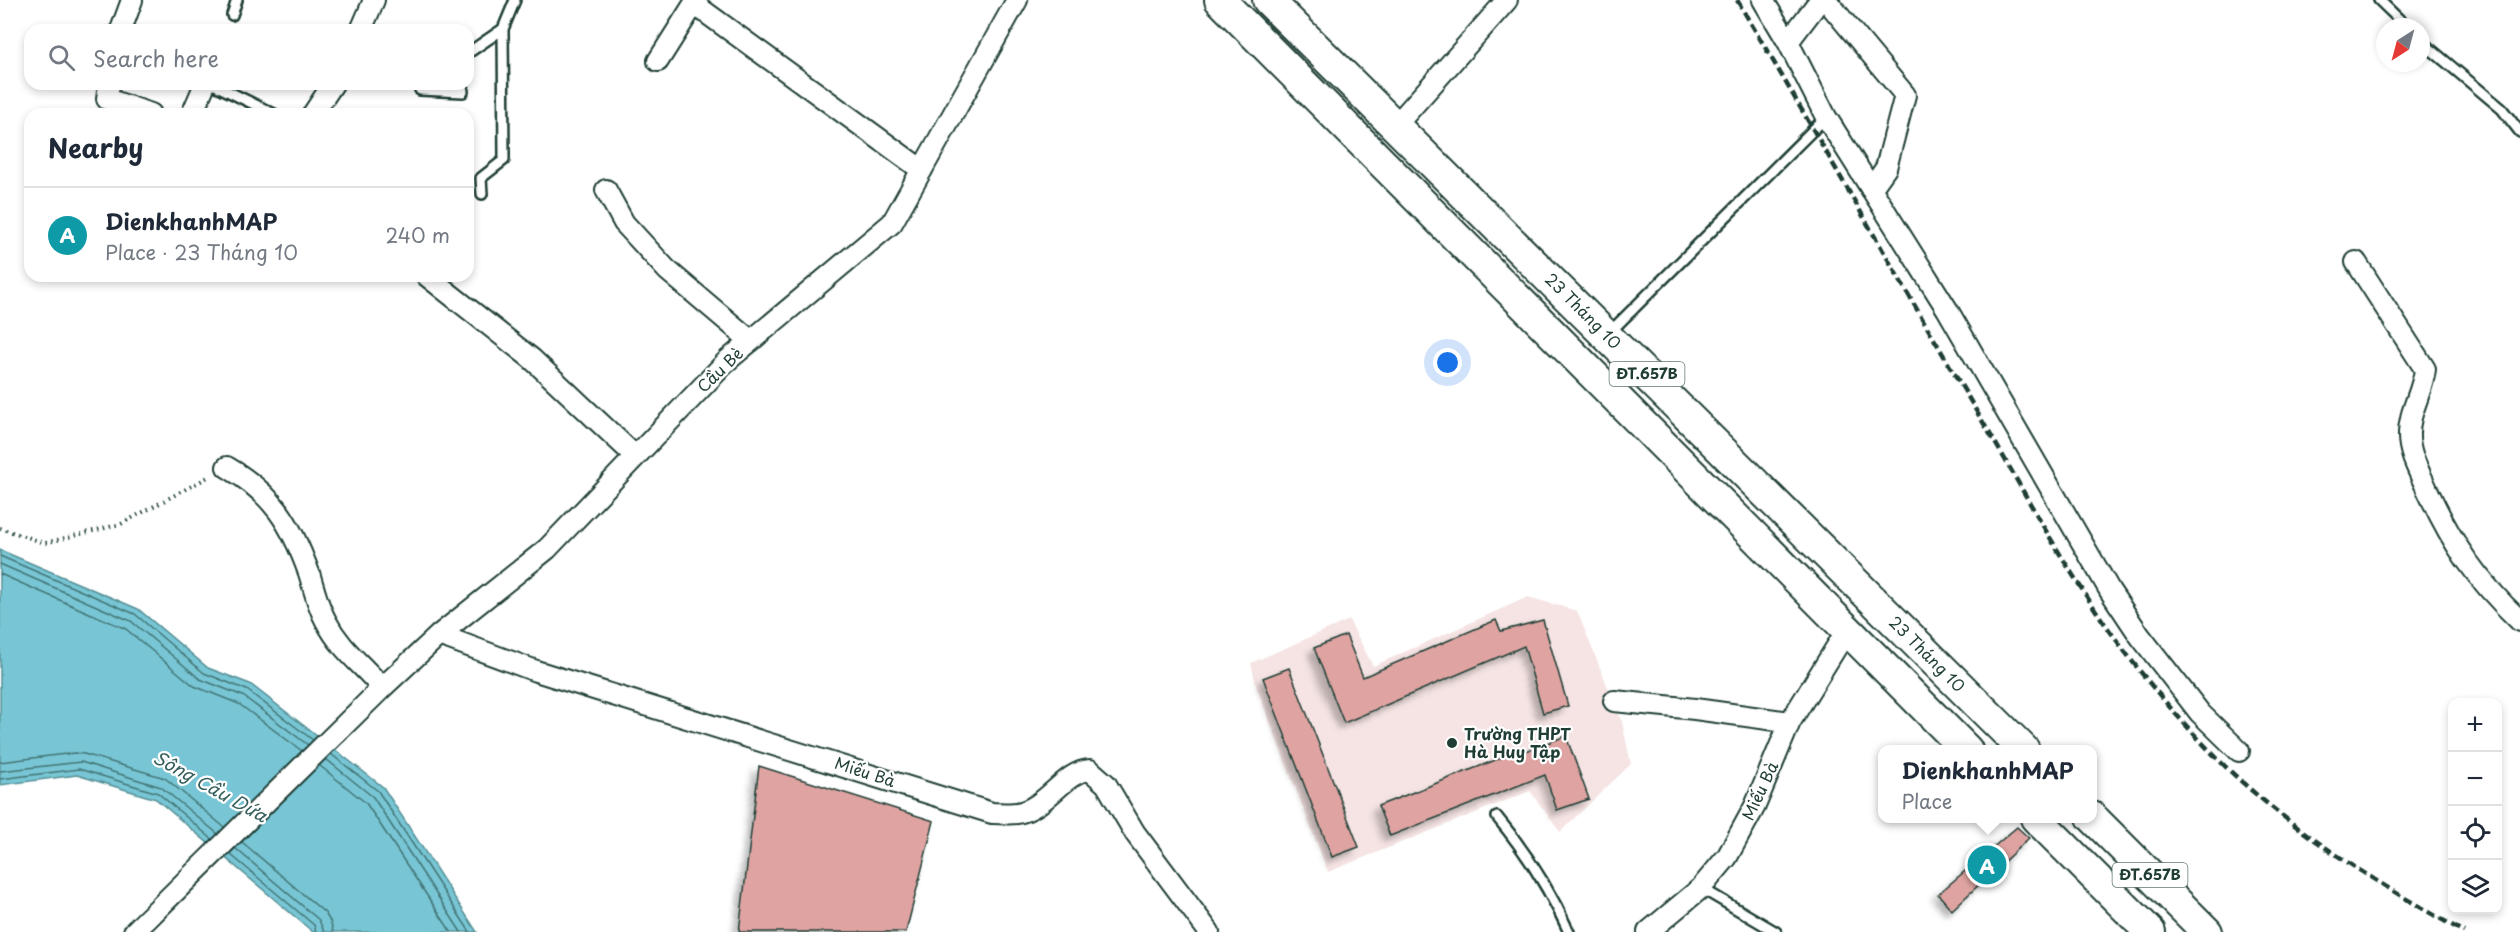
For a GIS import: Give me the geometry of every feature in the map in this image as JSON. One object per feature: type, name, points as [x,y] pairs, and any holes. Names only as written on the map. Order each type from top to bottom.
[{"type":"main road","name":"ĐT.657B","points":[[1220,0],[1962,745]]},
{"type":"main road","name":"23 Tháng 10","points":[[1269,0],[2019,745]]},
{"type":"main road","points":[[1847,630],[1875,601]]},
{"type":"main road","name":"ĐT.657B","points":[[2040,823],[2151,932]]},
{"type":"main road","name":"ĐT.657B","points":[[2097,823],[2207,932]]},
{"type":"street","points":[[123,24],[132,0]]},
{"type":"street","points":[[364,24],[374,0]]},
{"type":"street","name":"Cầu Bè","points":[[134,932],[376,694],[439,636],[547,549],[728,360],[892,223],[1017,0]]},
{"type":"street","points":[[1396,125],[1507,0]]},
{"type":"street","points":[[1763,0],[1788,42],[1826,117],[1947,309],[2110,591],[2140,636],[2200,713],[2239,750]]},
{"type":"street","points":[[1788,42],[1820,0]]},
{"type":"street","points":[[1826,0],[1905,95],[1886,168],[1871,189]]},
{"type":"street","points":[[658,61],[694,4],[922,170]]},
{"type":"street","points":[[108,90],[107,99],[133,108]]},
{"type":"street","points":[[195,108],[202,90]]},
{"type":"street","points":[[317,108],[329,90]]},
{"type":"street","points":[[606,190],[624,223],[667,270],[751,341]]},
{"type":"street","points":[[2356,262],[2425,369],[2424,385],[2410,418],[2411,454],[2446,531],[2466,562],[2520,621]]},
{"type":"street","points":[[435,282],[532,359],[635,456]]},
{"type":"street","points":[[227,467],[253,482],[289,526],[302,554],[324,618],[338,643],[376,694]]},
{"type":"street","name":"Miếu Bà","points":[[1648,932],[1701,888],[1727,857],[1755,806],[1790,722],[1847,630]]},
{"type":"street","name":"Miếu Bà","points":[[439,636],[536,671],[992,813],[1018,813],[1036,806],[1080,771],[1090,770],[1106,784],[1135,833],[1209,932]]},
{"type":"street","points":[[1614,701],[1790,722]]},
{"type":"lane","points":[[232,15],[237,0]]},
{"type":"lane","points":[[482,195],[481,178],[504,160],[502,29],[514,0]]},
{"type":"lane","points":[[2379,0],[2398,18]]},
{"type":"lane","points":[[474,49],[502,29]]},
{"type":"lane","points":[[2430,49],[2502,110],[2520,132]]},
{"type":"lane","points":[[225,90],[262,108]]},
{"type":"lane","points":[[420,90],[463,92],[463,90]]},
{"type":"lane","points":[[1607,335],[1826,117]]},
{"type":"lane","points":[[1497,818],[1521,845],[1554,900],[1569,932]]},
{"type":"lane","points":[[1701,888],[1776,932]]},
{"type":"path","points":[[0,528],[45,543],[121,524],[227,467]]},
{"type":"shaded area","name":"Trường THPT Hà Huy Tập","points":[[1528,597],[1577,611],[1622,722],[1631,764],[1560,832],[1530,791],[1328,872],[1257,689],[1251,663],[1349,620],[1373,666]]},
{"type":"water","name":"Sông Cầu Dứa","points":[[0,550],[138,609],[208,668],[250,684],[383,787],[477,932],[313,932],[156,799],[77,775],[0,785]]},
{"type":"building","points":[[1496,620],[1501,631],[1543,620],[1568,706],[1543,713],[1524,646],[1344,723],[1314,648],[1346,635],[1363,677]]},
{"type":"building","points":[[1289,668],[1359,847],[1332,857],[1263,678]]},
{"type":"building","points":[[1566,736],[1589,799],[1557,810],[1545,775],[1390,836],[1378,806],[1516,752],[1517,754]]},
{"type":"building","points":[[759,766],[934,821],[906,932],[739,932]]},
{"type":"building","points":[[2017,827],[2029,838],[1952,910],[1938,894]]},
{"type":"railway","points":[[1737,0],[2059,553],[2110,632],[2141,673],[2174,712],[2237,778],[2298,828],[2396,893],[2464,932]]},
{"type":"place","name":"Trường THPT Hà Huy Tập","points":[[1452,743]]},
{"type":"place","name":"DienkhanhMAP","points":[[1987,865]]}]
